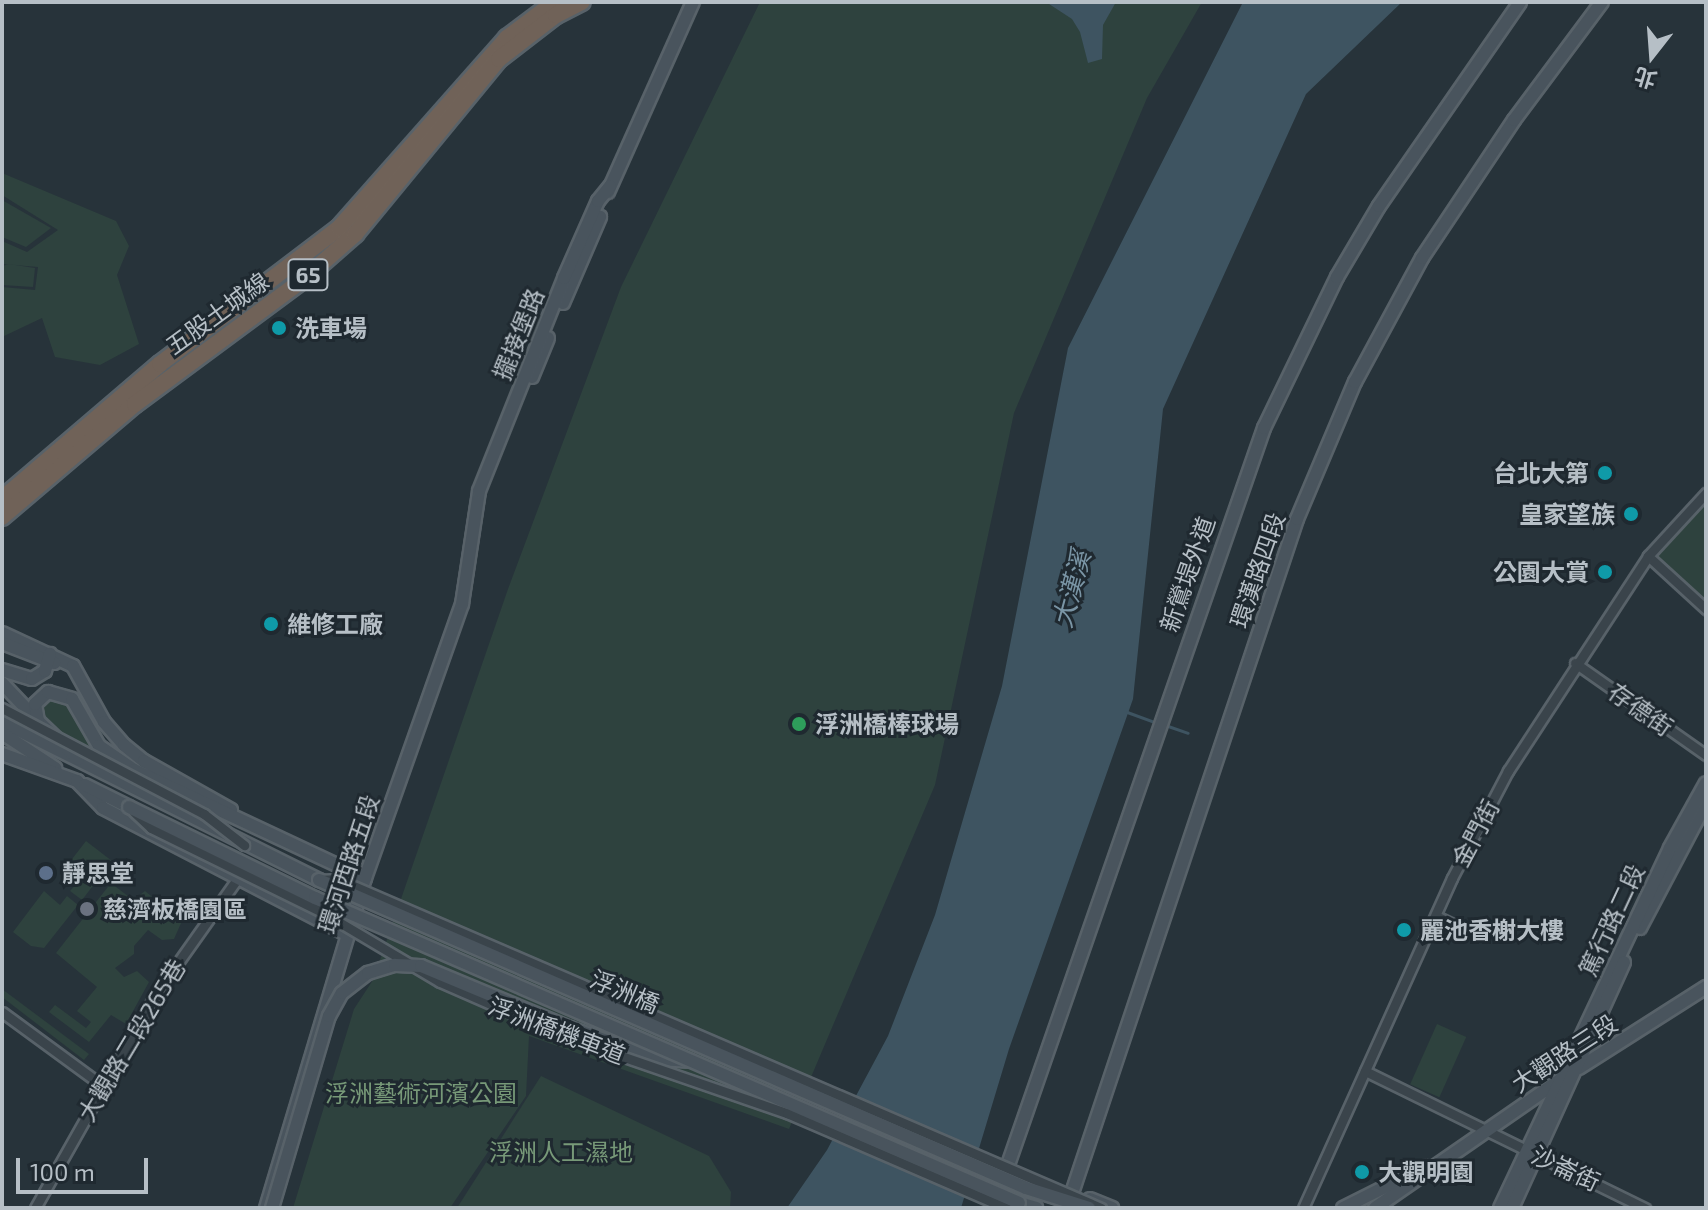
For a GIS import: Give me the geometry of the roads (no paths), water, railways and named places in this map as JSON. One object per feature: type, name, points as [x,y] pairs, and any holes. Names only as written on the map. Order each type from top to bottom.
[{"type":"highway","name":"五股土城線","points":[[2,499],[160,364],[339,228],[507,38],[555,2]]},
{"type":"highway","name":"五股土城線","points":[[2,517],[135,404],[305,278],[355,234],[499,59],[556,15],[582,2]]},
{"type":"street","name":"擺接堡路","points":[[469,535],[477,504],[486,493],[610,186],[693,2]]},
{"type":"street","name":"新鶯堤外道","points":[[993,1208],[1240,488],[1303,343],[1379,206],[1520,2]]},
{"type":"street","name":"環漢路四段","points":[[1066,1208],[1297,519],[1355,382],[1422,258],[1514,120],[1602,2]]},
{"type":"street","name":"金門街","points":[[1303,1208],[1436,916],[1508,771],[1575,663],[1648,556],[1706,493]]},
{"type":"street","name":"環河西路五段","points":[[272,1208],[365,878],[462,604],[469,535]]},
{"type":"street","points":[[1648,556],[1706,609]]},
{"type":"street","points":[[2,633],[79,674],[115,737],[201,800]]},
{"type":"street","points":[[2,643],[49,657]]},
{"type":"street","points":[[2,670],[32,679],[49,657]]},
{"type":"street","name":"存德街","points":[[1575,663],[1706,755]]},
{"type":"street","points":[[2,683],[78,759]]},
{"type":"street","points":[[38,721],[39,698],[62,692],[72,699],[99,746],[186,796],[198,798],[365,878]]},
{"type":"street","points":[[2,708],[204,814],[244,845]]},
{"type":"street","points":[[2,722],[78,759]]},
{"type":"street","points":[[4,741],[31,753],[77,781],[103,808],[348,935]]},
{"type":"street","points":[[4,741],[77,781]]},
{"type":"street","name":"浮洲橋","points":[[78,759],[319,880],[1066,1208]]},
{"type":"street","name":"浮洲橋","points":[[77,781],[315,898],[1018,1206],[1036,1208]]},
{"type":"street","name":"篤行路二段","points":[[1532,1152],[1562,1079],[1670,848],[1706,783]]},
{"type":"street","name":"篤行路二段","points":[[1532,1152],[1578,1068],[1626,957],[1706,803]]},
{"type":"street","name":"浮洲橋機車道","points":[[129,807],[151,828],[322,912],[440,982],[613,1052],[787,1113],[1018,1206]]},
{"type":"street","name":"大觀路二段265巷","points":[[35,1208],[155,995],[237,879]]},
{"type":"street","points":[[319,880],[337,879],[1101,1208]]},
{"type":"street","points":[[1436,916],[1463,929]]},
{"type":"street","name":"浮洲橋","points":[[272,1208],[329,1016],[342,993],[374,970],[421,966],[657,1059],[691,1061]]},
{"type":"street","points":[[272,1208],[334,1020],[352,991],[376,975],[405,970],[441,978],[613,1052]]},
{"type":"street","name":"大觀路三段","points":[[1375,1208],[1578,1068],[1706,987]]},
{"type":"street","points":[[2,1012],[103,1086]]},
{"type":"street","name":"沙崙街","points":[[1365,1071],[1645,1208]]},
{"type":"street","points":[[1500,1208],[1532,1152]]},
{"type":"street","points":[[1512,1208],[1532,1152]]},
{"type":"street","name":"大觀路三段","points":[[1354,1206],[1446,1158]]},
{"type":"street","points":[[1026,1188],[1089,1208]]},
{"type":"street","points":[[1073,1191],[1112,1208]]},
{"type":"water","points":[[1046,2],[1116,2],[1103,25],[1102,59],[1088,63],[1080,32],[1072,19]]},
{"type":"water","name":"大漢溪","points":[[1243,2],[1402,2],[1306,94],[1163,409],[1133,699],[1009,1049],[961,1208],[787,1208],[827,1150],[888,1036],[935,915],[1002,686],[1068,348]]},
{"type":"waterway","points":[[1127,712],[1158,723]]},
{"type":"waterway","points":[[1165,725],[1188,733]]},
{"type":"place","name":"洗車場","points":[[279,328]]},
{"type":"place","name":"台北大第","points":[[1605,473]]},
{"type":"place","name":"皇家望族","points":[[1631,514]]},
{"type":"place","name":"公園大賞","points":[[1605,572]]},
{"type":"place","name":"維修工廠","points":[[271,624]]},
{"type":"place","name":"浮洲橋棒球場","points":[[799,724]]},
{"type":"place","name":"靜思堂","points":[[46,873]]},
{"type":"place","name":"慈濟板橋園區","points":[[87,909]]},
{"type":"place","name":"麗池香榭大樓","points":[[1404,930]]},
{"type":"place","name":"大觀明園","points":[[1362,1172]]},
{"type":"park label","name":"浮洲藝術河濱公園","points":[[421,1093]]},
{"type":"park label","name":"浮洲人工濕地","points":[[561,1152]]}]
